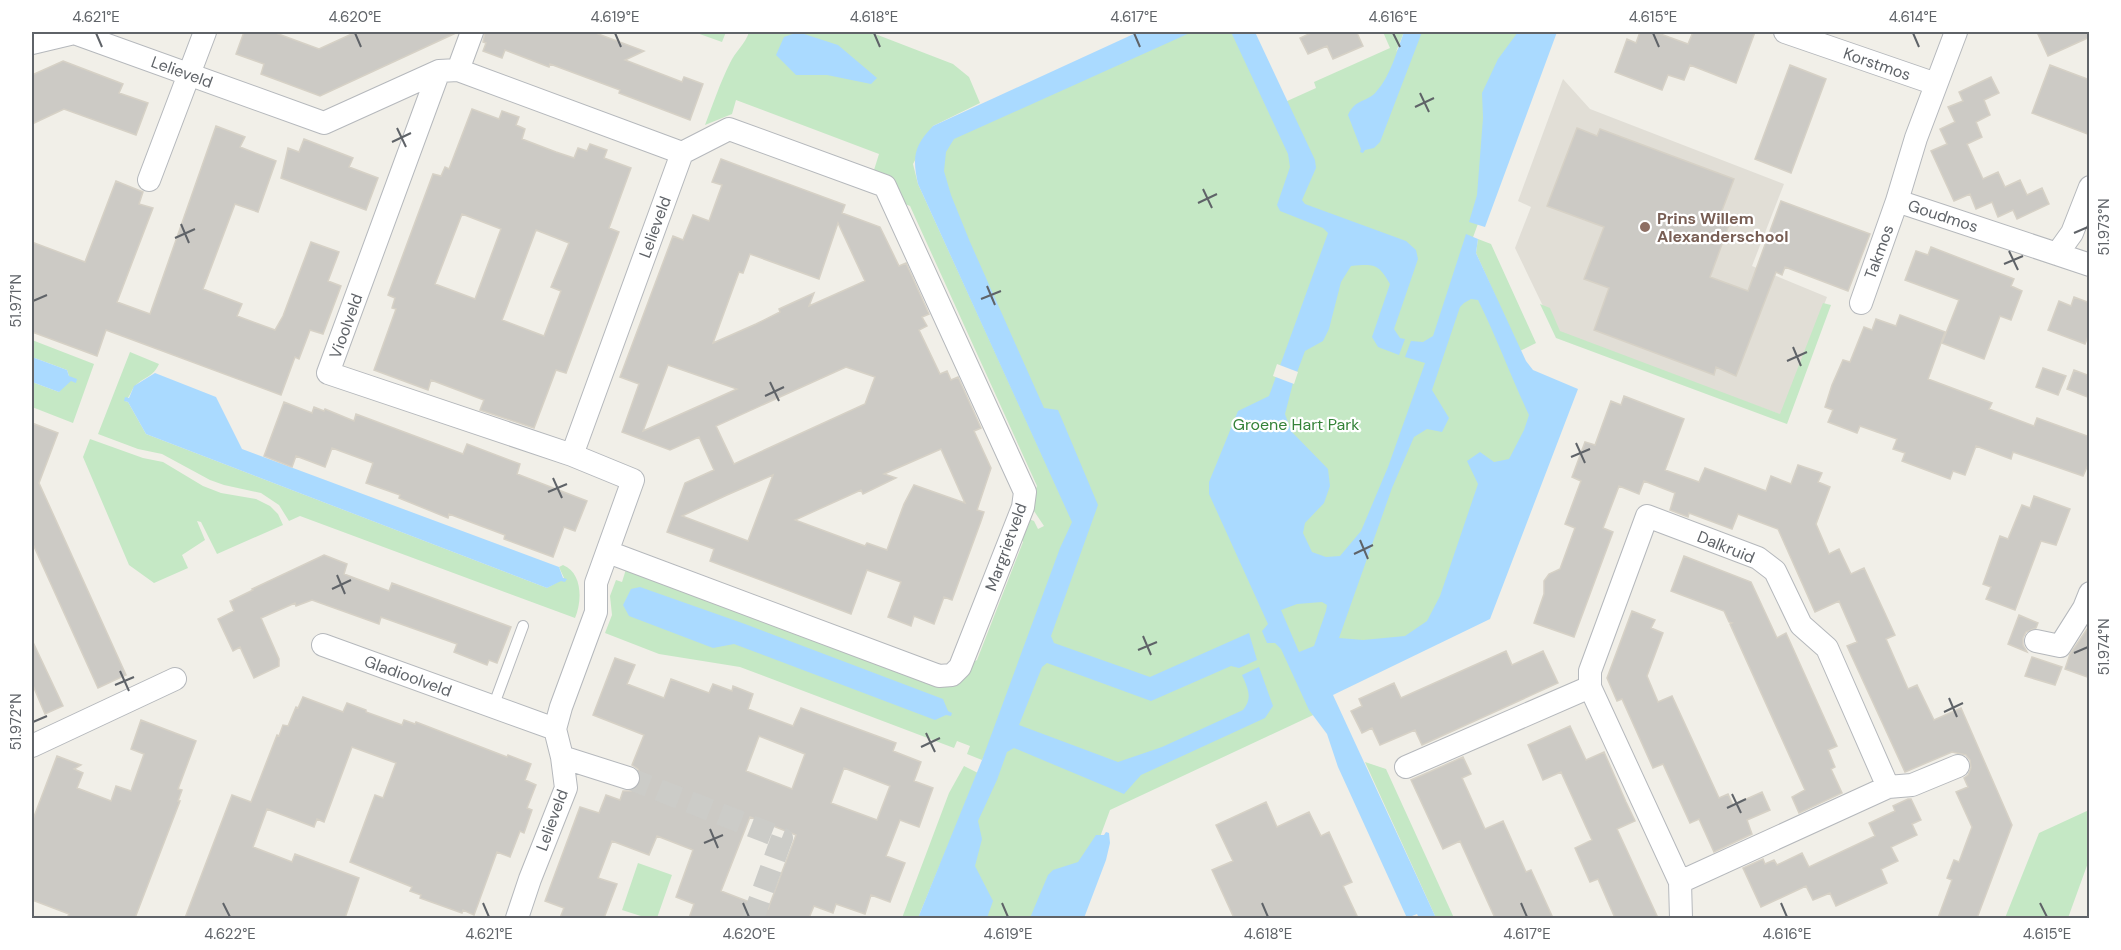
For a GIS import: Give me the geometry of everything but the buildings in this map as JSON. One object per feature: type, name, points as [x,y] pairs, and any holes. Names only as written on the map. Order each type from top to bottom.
[{"type":"street","points":[[149,180],[205,32]]},
{"type":"street","points":[[472,32],[449,70],[682,153]]},
{"type":"street","name":"Korstmos","points":[[1785,32],[1936,84]]},
{"type":"street","name":"Goudmos","points":[[1956,32],[1905,171],[1898,201],[2090,265]]},
{"type":"street","name":"Lelieveld","points":[[32,43],[74,33],[324,123],[449,70]]},
{"type":"street","name":"Vioolveld","points":[[449,70],[328,373],[572,455]]},
{"type":"street","name":"Margrietveld","points":[[608,552],[939,676],[952,675],[960,667],[1023,507],[1025,492],[885,186],[729,129],[682,153]]},
{"type":"street","name":"Lelieveld","points":[[572,455],[682,153]]},
{"type":"street","points":[[2057,254],[2072,233],[2090,188]]},
{"type":"street","name":"Takmos","points":[[1861,303],[1898,201]]},
{"type":"street","points":[[555,729],[596,612],[596,583],[633,480],[572,455]]},
{"type":"street","name":"Dalkruid","points":[[1590,687],[1590,671],[1647,516],[1758,558],[1775,571],[1801,625],[1827,648],[1888,787]]},
{"type":"street","points":[[2036,641],[2060,646],[2084,608],[2090,593]]},
{"type":"street","name":"Gladioolveld","points":[[323,645],[555,729]]},
{"type":"street","points":[[32,746],[175,680]]},
{"type":"street","points":[[1406,767],[1590,687],[1680,882],[1680,918]]},
{"type":"street","name":"Lelieveld","points":[[517,918],[566,788],[555,729]]},
{"type":"street","points":[[562,757],[628,778]]},
{"type":"street","points":[[1680,882],[1888,787],[1912,785],[1958,766]]},
{"type":"lane","points":[[493,707],[523,626]]},
{"type":"shaded area","name":"Prins Willem Alexanderschool","points":[[1563,79],[1590,109],[1784,184],[1752,266],[1827,297],[1782,415],[1556,333],[1515,248],[1531,207],[1518,201]]},
{"type":"green space","points":[[694,32],[726,32],[722,42]]},
{"type":"green space","name":"Groene Hart Park","points":[[749,32],[870,32],[953,64],[969,77],[980,103],[933,126],[913,164],[918,184],[1070,516],[927,173],[939,136],[1167,32],[1249,32],[1285,102],[1316,88],[1314,82],[1390,48],[1383,32],[1404,32],[1396,52],[1409,32],[1548,32],[1468,251],[1535,389],[1553,406],[1475,610],[1321,685],[1326,709],[1110,810],[1070,918],[930,918],[986,752],[982,760],[967,754],[970,746],[957,741],[954,748],[740,667],[659,654],[605,633],[612,615],[610,596],[616,580],[622,582],[627,566],[938,682],[977,660],[1023,542],[1019,535],[1026,518],[1034,521],[1038,529],[1044,526],[1030,505],[1037,486],[910,206],[900,202],[874,170],[879,154],[736,100],[732,114],[705,125],[726,71]]},
{"type":"green space","points":[[1478,239],[1491,244],[1536,343],[1520,351],[1476,253]]},
{"type":"green space","points":[[1823,303],[1831,305],[1787,424],[1556,338],[1540,304],[1550,308],[1560,331],[1780,414]]},
{"type":"green space","points":[[32,340],[94,364],[73,423],[32,407],[32,382],[59,392],[69,376],[67,370],[32,357]]},
{"type":"green space","points":[[130,352],[159,364],[152,374],[134,387],[125,401],[128,402],[146,434],[547,588],[564,578],[559,567],[563,565],[574,574],[579,588],[579,604],[575,618],[300,516],[289,521],[279,505],[261,493],[210,480],[162,454],[138,449],[98,434]]},
{"type":"green space","points":[[90,439],[143,458],[163,462],[203,486],[221,493],[256,499],[270,506],[278,514],[283,525],[217,554],[201,522],[197,521],[205,540],[182,555],[188,568],[154,583],[129,565],[83,457]]},
{"type":"green space","points":[[1365,762],[1386,769],[1454,918],[1436,918]]},
{"type":"green space","points":[[964,766],[978,773],[918,918],[902,918],[949,793]]},
{"type":"green space","points":[[2089,810],[2089,860],[2068,918],[2005,918],[2039,833]]},
{"type":"green space","points":[[638,863],[672,875],[657,918],[647,918],[622,910]]},
{"type":"water","points":[[798,32],[838,45],[877,78],[871,84],[827,75],[796,75],[776,55],[784,37]]},
{"type":"water","points":[[1138,32],[1192,32],[954,139],[946,152],[944,171],[970,242],[1044,408],[1058,410],[1098,505],[1051,636],[1054,643],[1150,677],[1249,633],[1257,660],[1239,668],[1231,666],[1151,701],[1047,663],[1042,667],[1019,725],[1118,762],[1162,747],[1243,710],[1249,697],[1242,675],[1259,667],[1273,706],[1265,718],[1141,775],[1124,794],[1014,748],[1007,752],[978,821],[982,839],[975,866],[993,901],[987,918],[918,918],[982,760],[1060,548],[1072,522],[918,184],[915,166],[916,152],[933,126]]},
{"type":"water","points":[[1231,32],[1255,32],[1315,160],[1316,168],[1302,200],[1305,204],[1406,241],[1416,250],[1418,259],[1394,329],[1400,338],[1405,339],[1399,355],[1378,347],[1372,337],[1390,284],[1375,266],[1351,266],[1341,282],[1329,329],[1323,341],[1305,351],[1293,383],[1285,414],[1291,431],[1328,469],[1330,486],[1324,503],[1305,523],[1303,533],[1312,552],[1326,557],[1340,556],[1361,531],[1388,467],[1425,363],[1405,357],[1411,341],[1423,342],[1433,336],[1466,234],[1478,239],[1476,253],[1526,361],[1533,370],[1578,389],[1490,619],[1333,695],[1436,918],[1419,918],[1417,914],[1407,918],[1338,767],[1327,734],[1309,710],[1281,649],[1275,643],[1267,643],[1262,631],[1268,624],[1209,494],[1209,482],[1238,411],[1269,396],[1328,233],[1323,228],[1280,211],[1277,205],[1290,167],[1288,154]],"holes":[[[1471,299],[1478,300],[1529,415],[1524,430],[1509,459],[1494,462],[1480,452],[1467,461],[1478,484],[1440,596],[1427,621],[1405,636],[1363,640],[1339,638],[1392,488],[1414,437],[1427,429],[1442,432],[1449,418],[1432,390],[1460,307]],[[1322,602],[1327,605],[1326,611],[1314,646],[1299,652],[1281,610],[1297,604]]]},
{"type":"water","points":[[1404,32],[1422,32],[1380,142],[1374,148],[1360,152],[1361,149],[1348,115],[1354,106],[1376,92],[1386,78]]},
{"type":"water","points":[[1518,32],[1557,32],[1485,227],[1469,222],[1477,195],[1483,118],[1482,93],[1498,59]]},
{"type":"water","points":[[32,357],[67,370],[69,376],[77,379],[76,383],[71,381],[59,392],[32,382]]},
{"type":"water","points":[[155,373],[216,397],[242,449],[559,567],[563,578],[567,579],[565,582],[561,581],[547,588],[146,434],[128,402],[124,401],[125,397],[129,398],[134,386]]},
{"type":"water","points":[[640,587],[943,699],[948,711],[952,713],[951,716],[946,715],[935,720],[734,644],[713,648],[629,616],[623,605],[631,589]]},
{"type":"water","points":[[1106,832],[1109,833],[1110,843],[1106,860],[1084,918],[1030,918],[1048,875],[1053,870],[1078,862],[1096,835],[1104,835]]},
{"type":"pier","points":[[1277,364],[1298,372],[1294,384],[1273,376]]},
{"type":"tunnel","points":[[628,778],[782,838],[753,918]]},
{"type":"place","name":"Prins Willem Alexanderschool","points":[[1645,227]]}]
